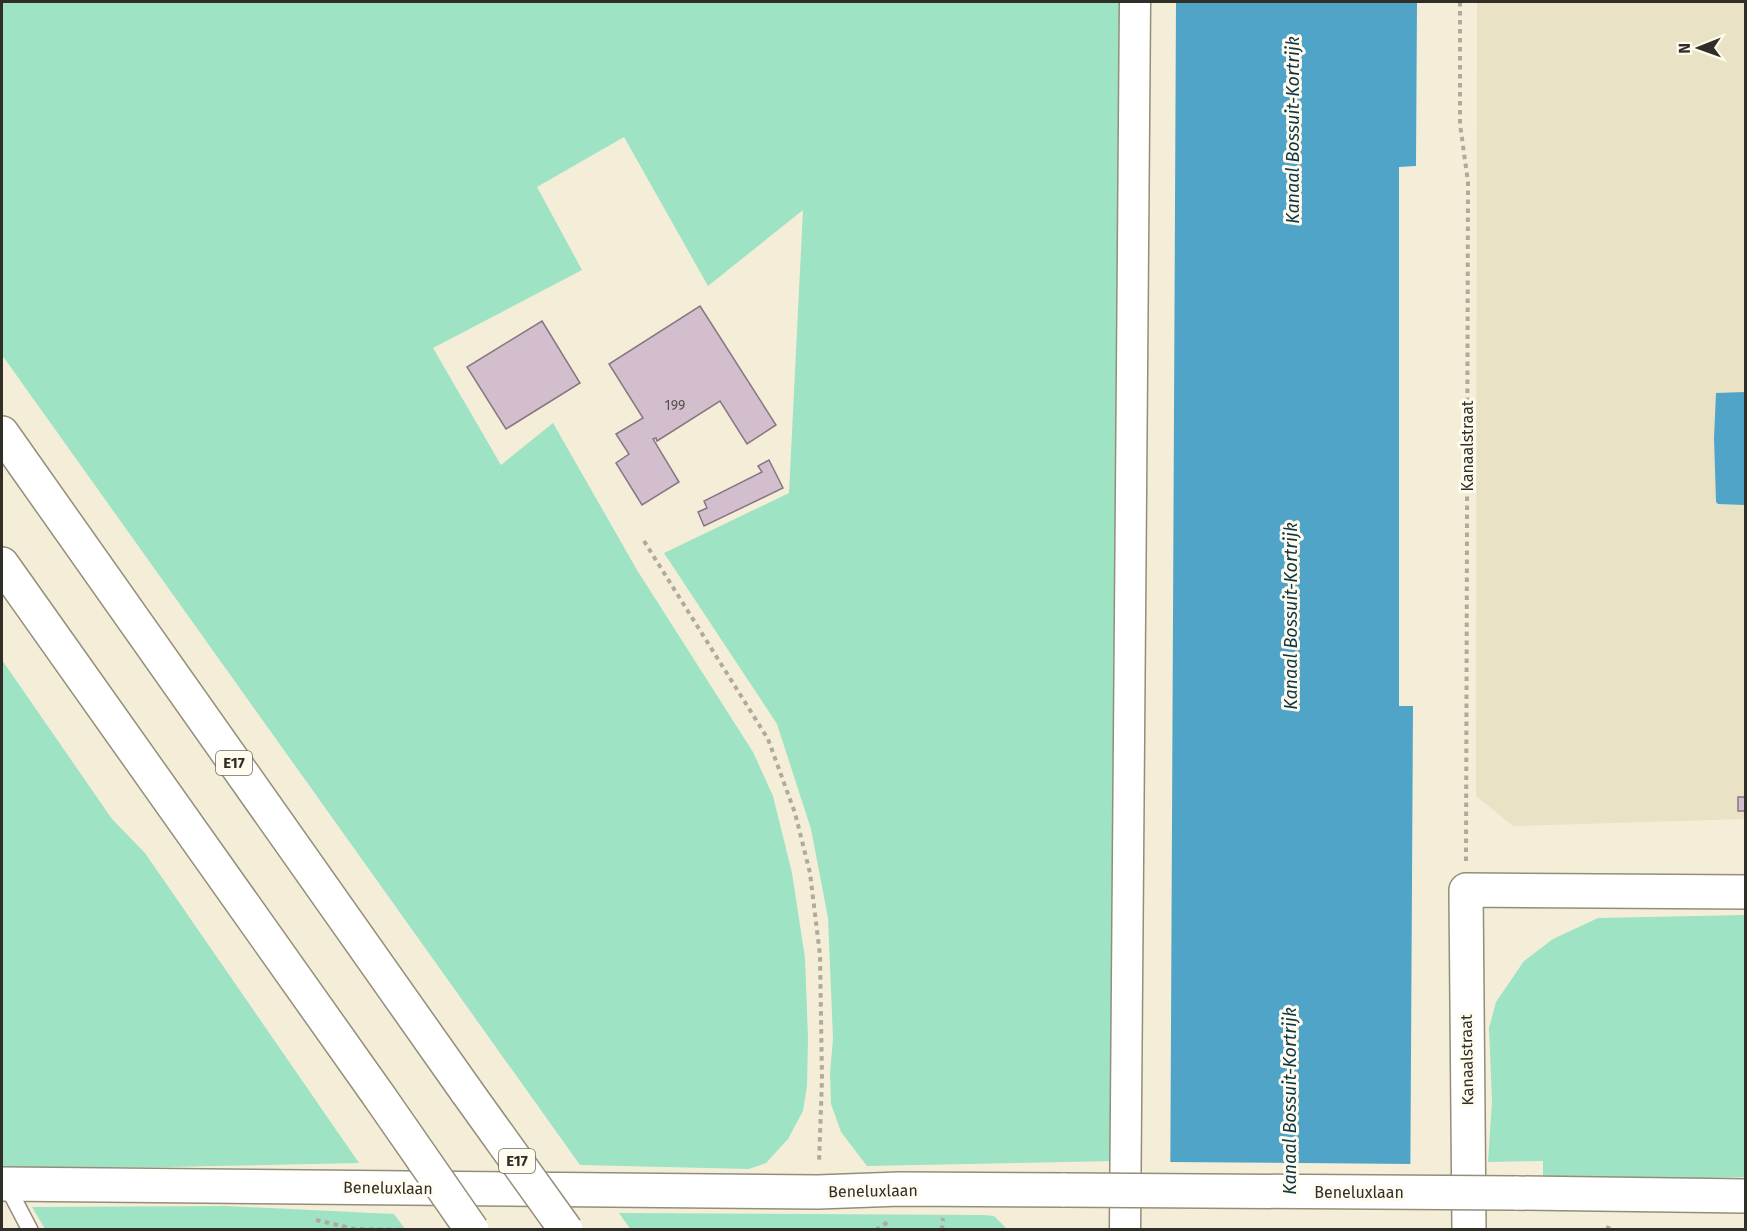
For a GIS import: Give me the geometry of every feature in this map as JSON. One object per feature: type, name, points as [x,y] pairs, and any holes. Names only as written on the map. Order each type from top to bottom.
[{"type":"main road","name":"E17","points":[[2,433],[566,1230]]},
{"type":"main road","points":[[2,564],[472,1230]]},
{"type":"main road","points":[[1466,890],[1746,892]]},
{"type":"main road","name":"Kanaalstraat","points":[[1466,890],[1469,1230]]},
{"type":"main road","name":"Beneluxlaan","points":[[4,1184],[818,1192],[900,1189],[1746,1196]]},
{"type":"street","points":[[1125,1230],[1135,2]]},
{"type":"lane","points":[[4,1184],[30,1230]]},
{"type":"path","name":"Kanaalstraat","points":[[1460,2],[1460,124],[1468,182],[1466,890]]},
{"type":"path","points":[[644,541],[768,739],[795,813],[810,873],[820,955],[822,1079],[818,1192]]},
{"type":"shaded area","points":[[1477,2],[1745,2],[1745,819],[1513,826],[1476,796]]},
{"type":"green space","points":[[2,2],[1128,2],[1117,1161],[867,1166],[841,1132],[831,1104],[830,1073],[833,1039],[828,918],[811,829],[777,724],[664,553],[789,493],[803,210],[708,286],[624,137],[537,187],[582,270],[433,348],[501,465],[553,423],[637,570],[753,752],[773,796],[792,873],[805,958],[808,1038],[807,1086],[803,1111],[788,1139],[766,1163],[749,1169],[580,1165],[2,355]]},
{"type":"green space","points":[[2,660],[112,819],[145,853],[359,1163],[167,1167],[2,1167]]},
{"type":"green space","points":[[1745,915],[1745,1177],[1543,1181],[1543,1161],[1488,1162],[1492,1101],[1489,1028],[1496,1002],[1524,961],[1553,939],[1598,918]]},
{"type":"green space","points":[[225,1206],[394,1214],[405,1229],[45,1229],[32,1207]]},
{"type":"green space","points":[[619,1213],[983,1215],[994,1216],[1007,1229],[631,1230]]},
{"type":"water","name":"Kanaal Bossuit-Kortrijk","points":[[1176,2],[1417,2],[1416,166],[1399,167],[1399,706],[1413,706],[1410,1229],[1170,1230]]},
{"type":"water","points":[[1745,392],[1745,505],[1718,504],[1716,502],[1714,438],[1716,393]]},
{"type":"pier","points":[[1167,1162],[1413,1164],[1413,1229],[1167,1229]]},
{"type":"building","points":[[700,306],[776,425],[747,444],[720,401],[657,441],[656,438],[653,439],[679,482],[642,505],[616,463],[629,454],[616,434],[643,418],[609,364]]},
{"type":"building","points":[[542,321],[580,383],[506,429],[467,367]]},
{"type":"building","points":[[769,460],[783,488],[704,526],[698,512],[707,508],[704,501],[762,472],[758,466]]},
{"type":"building","points":[[1745,790],[1746,811],[1738,811],[1738,797],[1745,797]]}]
